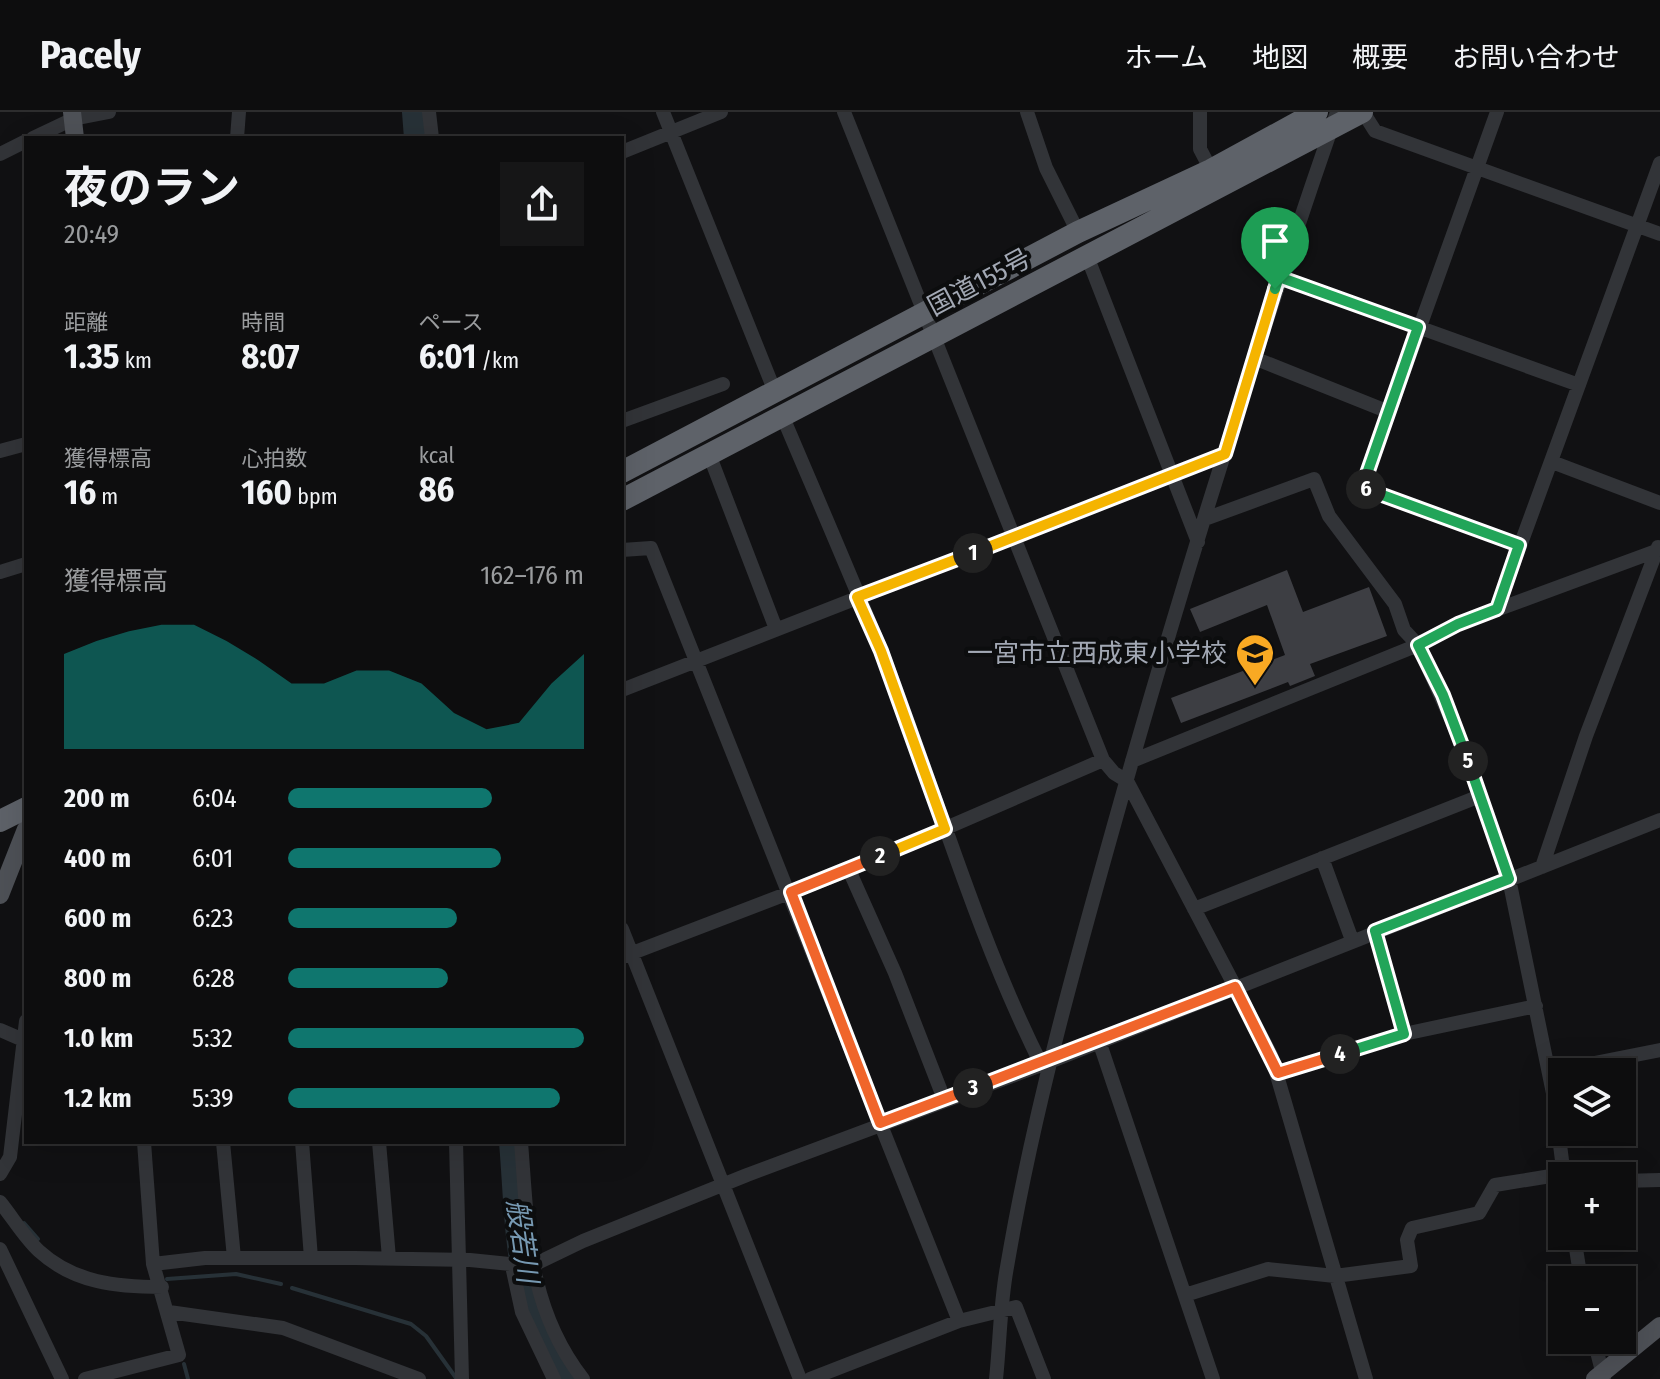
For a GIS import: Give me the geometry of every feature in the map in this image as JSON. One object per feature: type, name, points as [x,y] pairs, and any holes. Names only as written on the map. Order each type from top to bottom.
[{"type":"highway","name":"国道155号","points":[[624,471],[1078,232],[1329,117],[1362,112]]},
{"type":"highway","name":"国道155号","points":[[624,499],[1087,256],[1329,117]]},
{"type":"highway","points":[[0,805],[24,793]]},
{"type":"highway","points":[[0,821],[24,809]]},
{"type":"main road","points":[[0,895],[24,837]]},
{"type":"main road","points":[[1600,1378],[1660,1326]]},
{"type":"street","points":[[38,136],[109,112]]},
{"type":"street","points":[[237,136],[239,112]]},
{"type":"street","points":[[429,112],[432,136]]},
{"type":"street","points":[[663,112],[775,392]]},
{"type":"street","points":[[624,151],[721,112]]},
{"type":"street","points":[[844,112],[1103,760],[1114,773],[1127,781],[1278,1073],[1366,1379]]},
{"type":"street","points":[[1027,112],[1046,168],[1078,232]]},
{"type":"street","points":[[1200,112],[1200,149],[1211,170]]},
{"type":"street","points":[[1362,112],[1375,131],[1660,234]]},
{"type":"street","points":[[1497,112],[1362,488],[1519,545]]},
{"type":"street","points":[[996,1379],[1006,1271],[1046,1062],[1132,761],[1329,117]]},
{"type":"street","points":[[0,154],[24,142]]},
{"type":"street","points":[[1497,609],[1660,163]]},
{"type":"street","points":[[1087,256],[1198,542]]},
{"type":"street","points":[[1279,277],[1579,385]]},
{"type":"street","points":[[1254,358],[1389,412]]},
{"type":"street","points":[[624,420],[723,384]]},
{"type":"street","points":[[782,415],[881,651],[945,829],[1019,1019],[1046,1062]]},
{"type":"street","points":[[0,451],[24,445]]},
{"type":"street","points":[[709,454],[776,629]]},
{"type":"street","points":[[624,689],[1225,454]]},
{"type":"street","points":[[1552,462],[1660,503]]},
{"type":"street","points":[[1205,519],[1314,479],[1329,516],[1395,604],[1404,630],[1418,645],[1443,695],[1509,879],[1548,1067]]},
{"type":"street","points":[[1132,761],[1418,645],[1458,624],[1658,546]]},
{"type":"street","points":[[1542,867],[1586,736],[1658,546]]},
{"type":"street","points":[[624,550],[651,548],[699,660],[959,1321]]},
{"type":"street","points":[[0,572],[24,565]]},
{"type":"street","points":[[800,1379],[627,955],[849,870],[1103,760]]},
{"type":"street","points":[[1194,909],[1480,796]]},
{"type":"street","points":[[153,1264],[234,1258],[389,1258],[458,1259],[521,1266],[1660,820]]},
{"type":"street","points":[[1322,858],[1352,940]]},
{"type":"street","points":[[849,870],[895,973],[944,1099]]},
{"type":"street","points":[[1375,931],[1404,1034]]},
{"type":"street","points":[[1278,1073],[1404,1034],[1536,1006]]},
{"type":"street","points":[[0,1174],[10,1157],[24,1028]]},
{"type":"street","points":[[0,1030],[21,1039]]},
{"type":"street","points":[[1099,1041],[1185,1295],[1209,1378]]},
{"type":"street","points":[[1620,1058],[1660,1050]]},
{"type":"street","points":[[85,1379],[179,1355],[153,1264],[144,1144]]},
{"type":"street","points":[[223,1144],[234,1258]]},
{"type":"street","points":[[302,1144],[311,1258]]},
{"type":"street","points":[[379,1144],[389,1258]]},
{"type":"street","points":[[456,1144],[462,1379]]},
{"type":"street","points":[[521,1144],[522,1312],[554,1379]]},
{"type":"street","points":[[1185,1295],[1268,1269],[1335,1276],[1411,1266],[1407,1240],[1412,1228],[1479,1213],[1495,1185],[1548,1177]]},
{"type":"street","points":[[1636,1181],[1660,1180]]},
{"type":"street","points":[[0,1202],[39,1251],[70,1271],[90,1281],[118,1287],[162,1287]]},
{"type":"street","points":[[0,1249],[62,1379]]},
{"type":"street","points":[[521,1266],[563,1353],[583,1379]]},
{"type":"street","points":[[810,1379],[959,1321],[1016,1307],[1044,1379]]},
{"type":"street","points":[[169,1312],[283,1328],[419,1379]]},
{"type":"street","points":[[1596,1354],[1600,1378]]},
{"type":"building","points":[[1287,570],[1303,612],[1369,587],[1387,636],[1310,664],[1315,676],[1290,686],[1288,682],[1181,723],[1171,698],[1285,655],[1267,605],[1200,632],[1190,609]]},
{"type":"waterway","name":"般若川","points":[[415,112],[417,136]]},
{"type":"waterway","name":"般若川","points":[[512,1144],[519,1236],[530,1297],[539,1326],[571,1379]]},
{"type":"waterway","points":[[24,1223],[38,1239]]},
{"type":"waterway","points":[[167,1279],[236,1274],[281,1284]]},
{"type":"waterway","points":[[292,1288],[411,1324],[426,1336],[456,1378]]},
{"type":"waterway","points":[[184,1364],[188,1379]]},
{"type":"place","name":"一宮市立西成東小学校","points":[[1255,687]]},
{"type":"route","points":[[1279,277],[1418,327],[1362,488],[1519,545],[1497,609],[1458,624],[1418,645],[1443,695],[1509,879],[1375,931],[1404,1034],[1278,1073],[1235,987],[1052,1061],[880,1123],[791,892],[945,829],[881,651],[857,597],[1225,454],[1275,289],[1279,277]]}]
